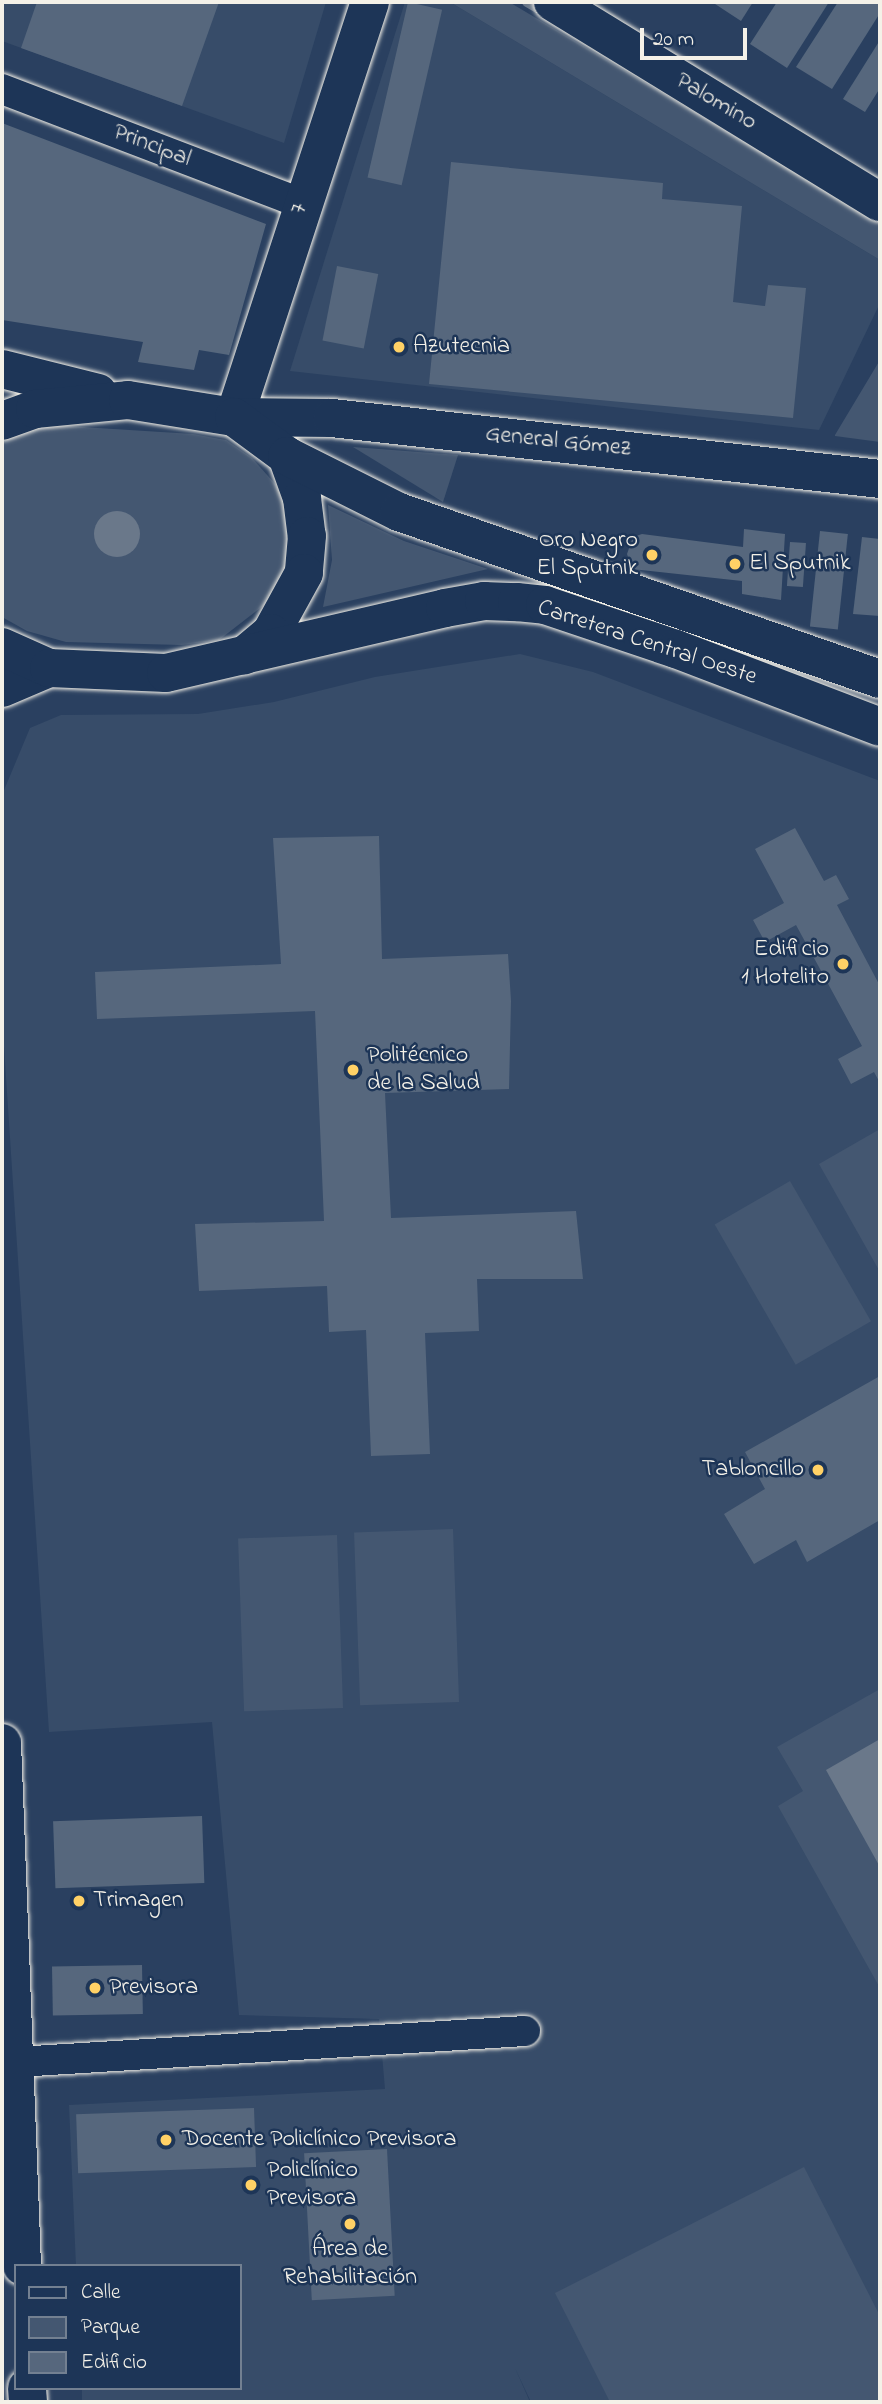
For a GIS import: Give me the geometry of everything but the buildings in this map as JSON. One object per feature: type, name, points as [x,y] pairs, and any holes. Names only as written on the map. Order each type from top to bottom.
[{"type":"main road","name":"7","points":[[234,417],[301,203],[370,2]]},
{"type":"main road","name":"Palomino","points":[[553,2],[880,202]]},
{"type":"main road","points":[[2,369],[128,400]]},
{"type":"main road","name":"General Gómez","points":[[128,400],[234,417],[332,418],[880,479]]},
{"type":"main road","points":[[2,421],[35,409],[128,400]]},
{"type":"main road","name":"Carretera Central Oeste","points":[[234,417],[288,456],[400,512],[880,679]]},
{"type":"main road","points":[[243,656],[271,633],[304,573],[307,536],[302,498],[288,456]]},
{"type":"main road","name":"Carretera Central Oeste","points":[[49,668],[166,673],[471,603],[517,602],[545,606],[676,649],[880,727]]},
{"type":"main road","points":[[2,647],[49,668]]},
{"type":"main road","points":[[2,688],[49,668]]},
{"type":"main road","points":[[2,1743],[17,2062],[10,2188],[22,2264]]},
{"type":"street","name":"Principal","points":[[2,89],[301,203]]},
{"type":"street","points":[[17,2062],[525,2031]]},
{"type":"shaded area","points":[[2,2],[326,2],[284,143],[2,41]]},
{"type":"shaded area","points":[[405,2],[450,2],[880,260],[880,303],[819,430],[290,371]]},
{"type":"shaded area","points":[[117,511],[134,517],[140,534],[134,551],[117,557],[100,551],[94,534],[100,517]]},
{"type":"shaded area","points":[[520,654],[593,672],[880,781],[880,2402],[531,2402],[515,2368],[530,2402],[82,2402],[82,2390],[242,2390],[242,2264],[76,2264],[69,2105],[385,2089],[379,2019],[239,2015],[212,1722],[49,1732],[2,1016],[2,795],[30,728],[61,715],[198,714],[274,702],[375,677]]},
{"type":"shaded area","points":[[880,1739],[880,1867],[826,1770]]},
{"type":"green space","points":[[450,2],[509,2],[880,222],[880,260]]},
{"type":"green space","points":[[880,360],[880,442],[835,436],[835,435]]},
{"type":"green space","points":[[50,425],[193,434],[226,440],[252,458],[276,485],[288,514],[290,543],[285,574],[268,602],[219,640],[182,645],[66,642],[27,631],[2,617],[2,443],[17,433]]},
{"type":"green space","points":[[353,447],[458,455],[443,502]]},
{"type":"green space","points":[[328,505],[404,541],[488,569],[323,607],[332,560]]},
{"type":"green space","points":[[880,1129],[880,1272],[819,1164]]},
{"type":"green space","points":[[790,1181],[871,1321],[796,1365],[715,1224]]},
{"type":"green space","points":[[453,1529],[459,1702],[360,1705],[354,1532]]},
{"type":"green space","points":[[337,1535],[343,1708],[244,1711],[238,1538]]},
{"type":"green space","points":[[880,1689],[880,1988],[778,1806],[803,1791],[777,1747]]},
{"type":"green space","points":[[804,2167],[880,2316],[880,2402],[610,2402],[555,2293]]},
{"type":"waterway","points":[[527,2],[546,13]]},
{"type":"place","name":"Azutecnia","points":[[399,347]]},
{"type":"place","name":"Oro Negro El Sputnik","points":[[652,555]]},
{"type":"place","name":"El Sputnik","points":[[735,564]]},
{"type":"place","name":"Edificio 1 Hotelito","points":[[843,964]]},
{"type":"place","name":"Politécnico de la Salud","points":[[353,1070]]},
{"type":"place","name":"Tabloncillo","points":[[818,1470]]},
{"type":"place","name":"Trimagen","points":[[79,1901]]},
{"type":"place","name":"Previsora","points":[[95,1988]]},
{"type":"place","name":"Docente Policlínico Previsora","points":[[166,2140]]},
{"type":"place","name":"Policlínico Previsora","points":[[251,2185]]},
{"type":"place","name":"Área de Rehabilitación","points":[[350,2224]]}]
